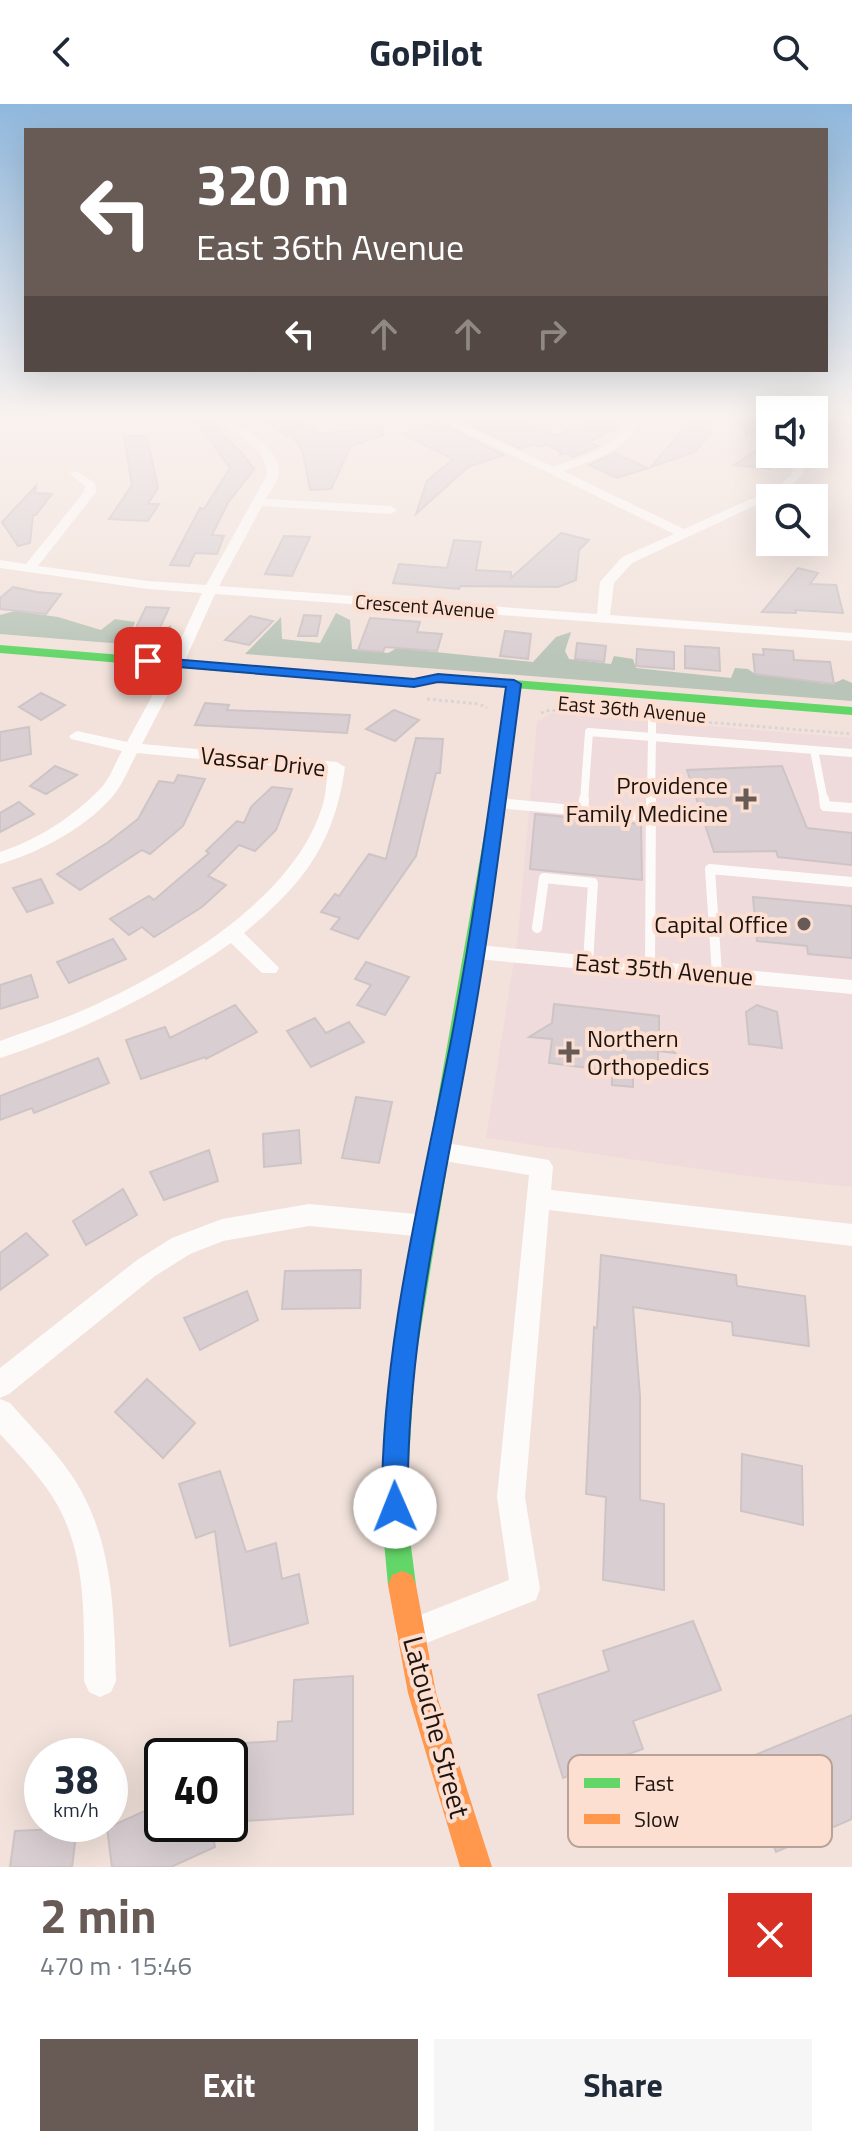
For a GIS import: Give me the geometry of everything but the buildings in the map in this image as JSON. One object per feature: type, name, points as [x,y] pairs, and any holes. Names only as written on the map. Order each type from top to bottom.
[{"type":"main road","name":"East 36th Avenue","points":[[0,649],[414,683],[434,692],[513,691],[852,711]]},
{"type":"main road","name":"East 36th Avenue","points":[[513,691],[652,714],[852,725]]},
{"type":"main road","name":"Latouche Street","points":[[476,1867],[422,1693],[401,1581],[394,1441],[426,1226],[477,952],[513,691]]},
{"type":"street","points":[[29,569],[87,496]]},
{"type":"street","points":[[0,858],[25,850],[70,824],[109,790],[177,663],[210,590],[262,496]]},
{"type":"street","points":[[606,496],[685,534]]},
{"type":"street","points":[[603,618],[607,582],[627,560],[766,496]]},
{"type":"street","points":[[259,502],[391,510]]},
{"type":"street","name":"Crescent Avenue","points":[[0,564],[97,580],[210,590],[852,637]]},
{"type":"street","points":[[77,736],[131,748]]},
{"type":"street","name":"Vassar Drive","points":[[0,1050],[117,1004],[232,933],[287,881],[315,843],[327,822],[337,787],[337,767],[131,748]]},
{"type":"street","points":[[232,933],[269,968]]},
{"type":"street","name":"East 35th Avenue","points":[[477,952],[852,987]]},
{"type":"street","points":[[411,1634],[525,1589],[511,1497],[541,1167],[440,1152]]},
{"type":"street","points":[[539,1199],[852,1235]]},
{"type":"street","points":[[0,1385],[146,1268],[181,1246],[222,1230],[309,1215],[426,1226]]},
{"type":"street","points":[[0,1413],[66,1492],[83,1528],[94,1564],[100,1681]]},
{"type":"lane","points":[[650,968],[652,714]]},
{"type":"lane","points":[[583,811],[589,732],[852,753]]},
{"type":"lane","points":[[814,750],[825,806],[852,808]]},
{"type":"lane","points":[[497,803],[651,817]]},
{"type":"lane","points":[[717,974],[710,869],[852,882]]},
{"type":"lane","points":[[537,928],[544,878],[593,883],[588,962]]},
{"type":"path","points":[[541,713],[550,710],[652,714],[852,734]]},
{"type":"shaded area","points":[[552,713],[852,738],[852,1187],[755,1177],[486,1138],[518,936],[537,722]]},
{"type":"green space","points":[[15,611],[58,617],[101,630],[115,619],[135,622],[132,630],[158,632],[171,625],[173,636],[148,646],[0,634],[0,615]]},
{"type":"green space","points":[[336,613],[350,620],[352,649],[388,653],[397,648],[533,662],[556,637],[571,632],[565,651],[569,659],[611,664],[614,656],[633,659],[636,668],[731,678],[735,668],[748,669],[755,674],[795,670],[818,683],[830,684],[843,679],[852,683],[852,701],[245,654],[281,617],[282,639],[320,643]]},
{"type":"traffic: fast","points":[[0,649],[414,683],[438,678],[852,711]]},
{"type":"traffic: fast","points":[[402,1585],[396,1531],[395,1476],[403,1365],[472,972],[499,796]]},
{"type":"traffic: slow","points":[[499,796],[514,684]]},
{"type":"traffic: slow","points":[[402,1585],[422,1693],[476,1867]]},
{"type":"place","name":"Providence Family Medicine","points":[[746,799]]},
{"type":"place","name":"Capital Office","points":[[804,924]]},
{"type":"place","name":"Northern Orthopedics","points":[[569,1052]]},
{"type":"route","points":[[148,661],[414,683],[438,678],[514,684],[477,952],[404,1361],[394,1441],[395,1507]]}]
